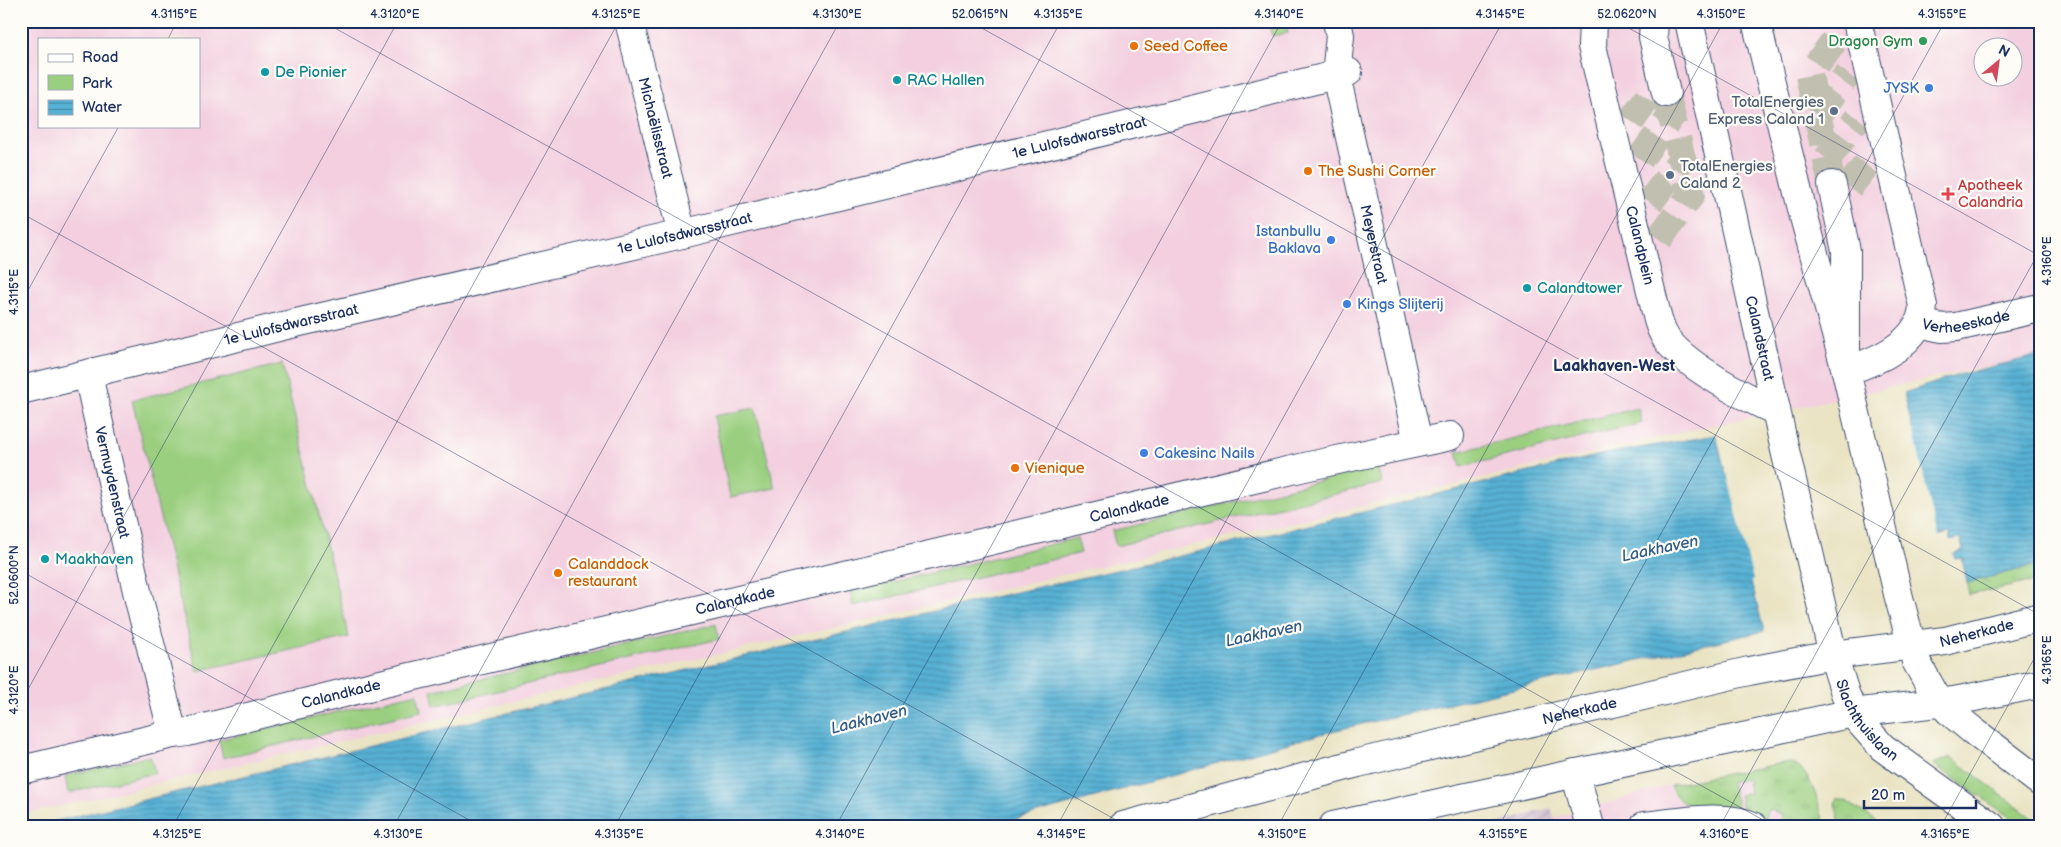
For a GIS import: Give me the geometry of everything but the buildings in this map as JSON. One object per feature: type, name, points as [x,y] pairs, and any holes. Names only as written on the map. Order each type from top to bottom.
[{"type":"street","name":"Michaëlisstraat","points":[[628,21],[682,234]]},
{"type":"street","name":"Meyerstraat","points":[[1337,21],[1340,36],[1342,73],[1418,442]]},
{"type":"street","name":"Calandplein","points":[[1593,21],[1592,46],[1615,143],[1632,169],[1635,224],[1658,320],[1668,341],[1689,360],[1739,394],[1776,411]]},
{"type":"street","points":[[1654,21],[1653,37],[1661,86]]},
{"type":"street","name":"Calandstraat","points":[[1689,21],[1776,411],[1833,655]]},
{"type":"street","points":[[1756,21],[1804,217],[1846,371],[1910,646],[1923,677],[1942,702],[1972,730],[2040,782]]},
{"type":"street","points":[[1848,26],[1864,53],[1875,96],[1922,301],[1919,324]]},
{"type":"street","points":[[1848,74],[1864,53]]},
{"type":"street","name":"1e Lulofsdwarsstraat","points":[[21,390],[287,325],[682,234],[1342,73]]},
{"type":"street","points":[[1858,118],[1875,96]]},
{"type":"street","points":[[1615,143],[1631,121]]},
{"type":"street","points":[[1868,163],[1885,141]]},
{"type":"street","points":[[1839,192],[1846,251],[1846,371]]},
{"type":"street","points":[[1635,224],[1650,202]]},
{"type":"street","points":[[1643,260],[1659,239]]},
{"type":"street","name":"Verheeskade","points":[[1846,371],[1871,362],[1888,352],[1914,332],[1919,324],[1942,328],[1956,327],[2040,308]]},
{"type":"street","name":"Vermuydenstraat","points":[[88,375],[139,600],[172,734]]},
{"type":"street","name":"Calandkade","points":[[21,770],[1308,466],[1450,436]]},
{"type":"street","name":"Neherkade","points":[[1123,826],[1358,763],[1749,671],[1833,655],[1945,641],[2040,617]]},
{"type":"street","name":"Slachthuislaan","points":[[1833,655],[1839,678],[1853,713],[1873,739],[1890,754],[1991,826]]},
{"type":"street","points":[[1333,826],[1853,713],[1978,697],[2040,684]]},
{"type":"street","points":[[1576,773],[1590,826]]},
{"type":"street","points":[[1644,826],[1704,820],[1738,822],[1753,826]]},
{"type":"shaded area","points":[[21,21],[2040,21],[2040,355],[1696,429],[21,815]]},
{"type":"shaded area","points":[[1747,778],[1750,793],[1739,795],[1783,814],[1780,825],[1783,826],[1556,826],[1554,818],[1670,785],[1673,794],[1681,803],[1740,816],[1731,782]]},
{"type":"shaded area","points":[[1551,808],[1556,826],[1488,826]]},
{"type":"green space","points":[[1268,21],[1286,21],[1288,33],[1272,36]]},
{"type":"green space","points":[[282,364],[349,637],[197,671],[132,400]]},
{"type":"green space","points":[[755,408],[775,488],[730,497],[714,416]]},
{"type":"green space","points":[[1638,408],[1642,423],[1461,467],[1457,452]]},
{"type":"green space","points":[[1378,467],[1382,483],[1116,546],[1112,531]]},
{"type":"green space","points":[[1077,538],[1081,553],[853,606],[850,592]]},
{"type":"green space","points":[[2040,564],[2040,580],[1969,595],[1967,583]]},
{"type":"green space","points":[[716,624],[719,639],[434,706],[431,691]]},
{"type":"green space","points":[[417,693],[421,711],[223,758],[219,740]]},
{"type":"green space","points":[[150,756],[155,773],[68,793],[65,776]]},
{"type":"green space","points":[[1951,757],[2040,824],[2040,826],[2023,826],[1933,764]]},
{"type":"green space","points":[[1783,763],[1792,764],[1800,768],[1807,776],[1825,826],[1783,826],[1780,825],[1783,814],[1768,810],[1764,820],[1744,817],[1739,795],[1750,793],[1746,779],[1731,782],[1740,816],[1708,812],[1690,807],[1675,795],[1670,785]]},
{"type":"green space","points":[[1837,798],[1846,801],[1884,826],[1841,826],[1835,804]]},
{"type":"water","name":"Laakhaven","points":[[2040,355],[2040,564],[1967,583],[1962,558],[1955,559],[1953,554],[1963,551],[1960,538],[1950,540],[1949,534],[1753,579],[1751,581],[1764,631],[1332,731],[991,826],[35,826],[976,601],[1197,552],[1604,454],[1716,435],[1726,475],[1913,431],[1904,393],[1958,375]]},
{"type":"pier","points":[[1913,429],[1938,538],[1753,580],[1727,473]]},
{"type":"tunnel","points":[[1832,185],[1809,75],[1838,36]]},
{"type":"tunnel","points":[[1817,115],[1848,74]]},
{"type":"tunnel","points":[[1631,121],[1654,89]]},
{"type":"tunnel","points":[[1659,239],[1691,195],[1666,93]]},
{"type":"tunnel","points":[[1640,159],[1672,115]]},
{"type":"tunnel","points":[[1827,159],[1858,118]]},
{"type":"tunnel","points":[[1650,202],[1682,159]]},
{"type":"tunnel","points":[[1849,187],[1868,163]]},
{"type":"place","name":"Dragon Gym","points":[[1923,41]]},
{"type":"place","name":"Seed Coffee","points":[[1134,46]]},
{"type":"place","name":"De Pionier","points":[[265,72]]},
{"type":"place","name":"RAC Hallen","points":[[897,80]]},
{"type":"place","name":"JYSK","points":[[1929,88]]},
{"type":"place","name":"TotalEnergies Express Caland 1","points":[[1834,111]]},
{"type":"place","name":"The Sushi Corner","points":[[1308,171]]},
{"type":"place","name":"TotalEnergies Caland 2","points":[[1670,175]]},
{"type":"place","name":"Apotheek Calandria","points":[[1948,194]]},
{"type":"place","name":"Istanbullu Baklava","points":[[1331,240]]},
{"type":"place","name":"Calandtower","points":[[1527,288]]},
{"type":"place","name":"Kings Slijterij","points":[[1347,304]]},
{"type":"place","name":"Cakesinc Nails","points":[[1144,453]]},
{"type":"place","name":"Vienique","points":[[1015,468]]},
{"type":"place","name":"Maakhaven","points":[[45,559]]},
{"type":"place","name":"Calanddock restaurant","points":[[558,573]]},
{"type":"district","name":"Laakhaven-West","points":[[1614,366]]}]
